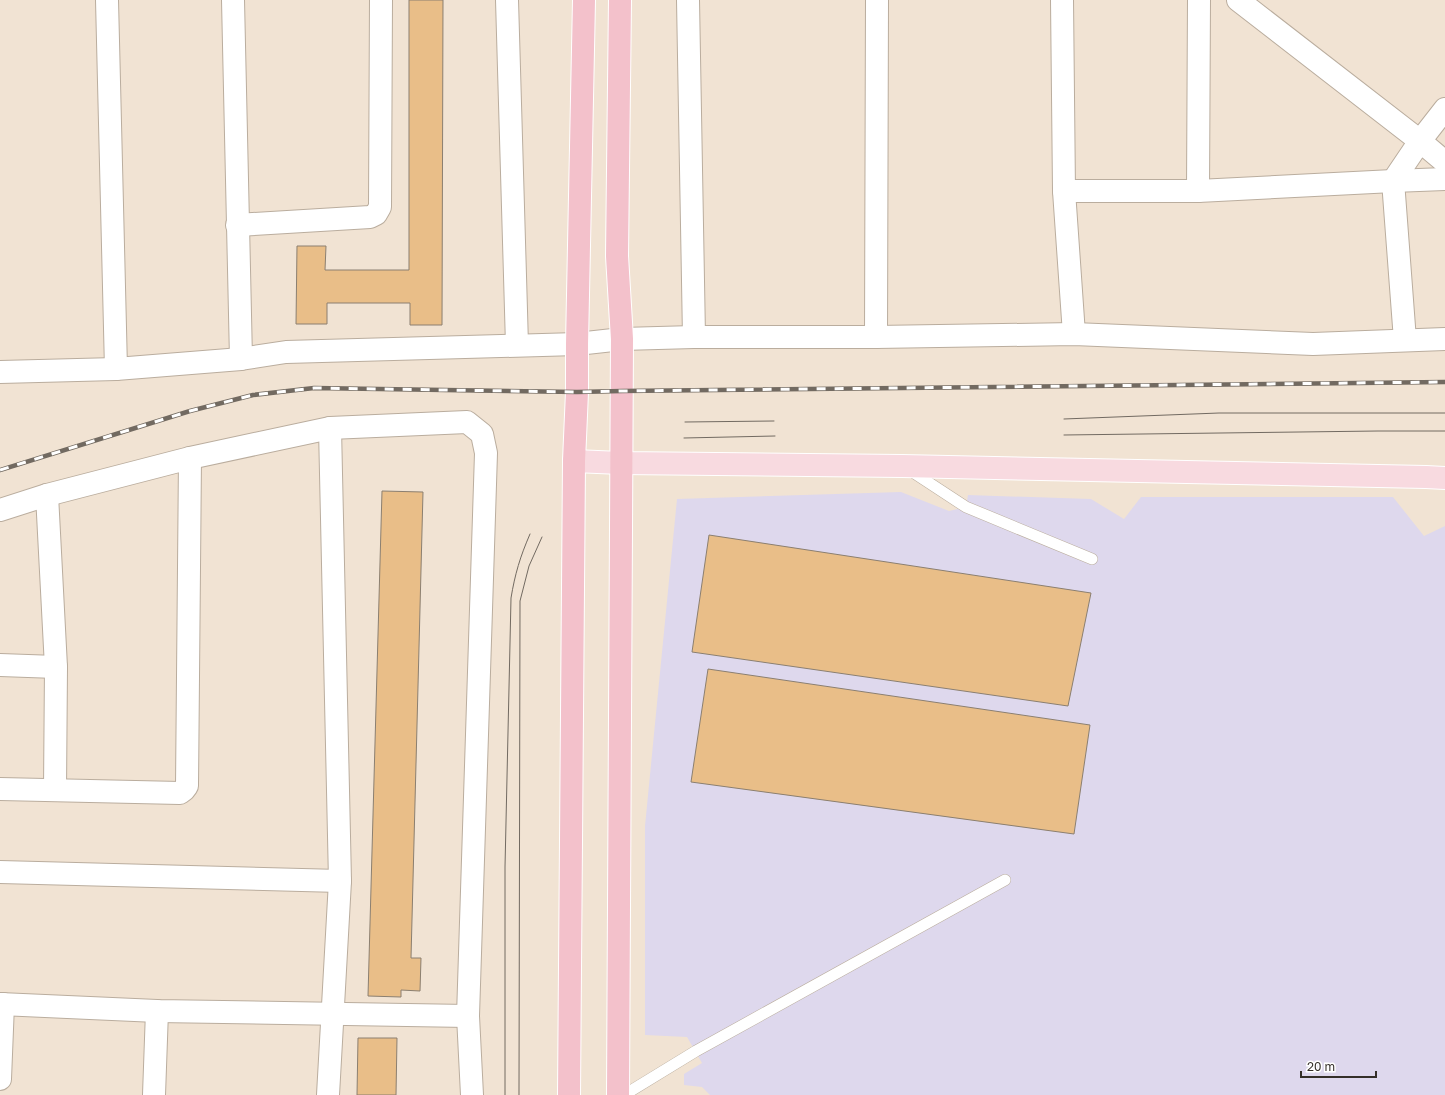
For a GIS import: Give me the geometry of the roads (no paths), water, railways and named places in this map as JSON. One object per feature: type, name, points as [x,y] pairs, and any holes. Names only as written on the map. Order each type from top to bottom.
[{"type":"highway","points":[[569,1095],[574,461],[577,392],[584,0]]},
{"type":"highway","points":[[618,1095],[622,339],[617,256],[620,0]]},
{"type":"main road","points":[[574,461],[621,463],[902,466],[1445,478]]},
{"type":"street","points":[[107,0],[116,369]]},
{"type":"street","points":[[233,0],[241,359]]},
{"type":"street","points":[[237,224],[370,217],[376,214],[380,207],[380,0]]},
{"type":"street","points":[[507,0],[517,345]]},
{"type":"street","points":[[688,0],[694,337]]},
{"type":"street","points":[[876,337],[877,0]]},
{"type":"street","points":[[1062,0],[1064,191],[1074,334]]},
{"type":"street","points":[[1198,191],[1199,0]]},
{"type":"street","points":[[1238,0],[1445,162]]},
{"type":"street","points":[[1405,340],[1393,181],[1420,141],[1445,109]]},
{"type":"street","points":[[1064,191],[1198,191],[1393,181],[1445,180]]},
{"type":"street","points":[[0,372],[116,369],[241,359],[286,352],[577,344],[622,339],[694,337],[876,337],[1074,334],[1313,344],[1445,339]]},
{"type":"street","points":[[0,510],[47,494],[190,458],[330,428],[467,422],[482,434],[486,453],[468,1016],[472,1095]]},
{"type":"street","points":[[328,1095],[340,882],[330,428]]},
{"type":"street","points":[[0,789],[180,793],[187,786],[190,458]]},
{"type":"street","points":[[47,494],[56,667],[55,790]]},
{"type":"street","points":[[0,665],[56,667]]},
{"type":"street","points":[[0,872],[340,882]]},
{"type":"street","points":[[0,1079],[1,1004],[157,1012],[468,1016]]},
{"type":"street","points":[[154,1095],[157,1012]]},
{"type":"lane","points":[[902,466],[966,507],[1092,559]]},
{"type":"lane","points":[[624,1095],[696,1052],[1005,880]]},
{"type":"tram line","points":[[1064,419],[1219,413],[1445,413]]},
{"type":"tram line","points":[[685,422],[774,421]]},
{"type":"tram line","points":[[1064,435],[1445,431]]},
{"type":"tram line","points":[[684,438],[775,436]]},
{"type":"tram line","points":[[505,1095],[505,867],[511,598],[518,566],[530,534]]},
{"type":"tram line","points":[[519,1095],[520,601],[529,566],[542,537]]},
{"type":"railway","points":[[0,470],[190,411],[253,395],[314,388],[577,392],[1445,382]]}]
